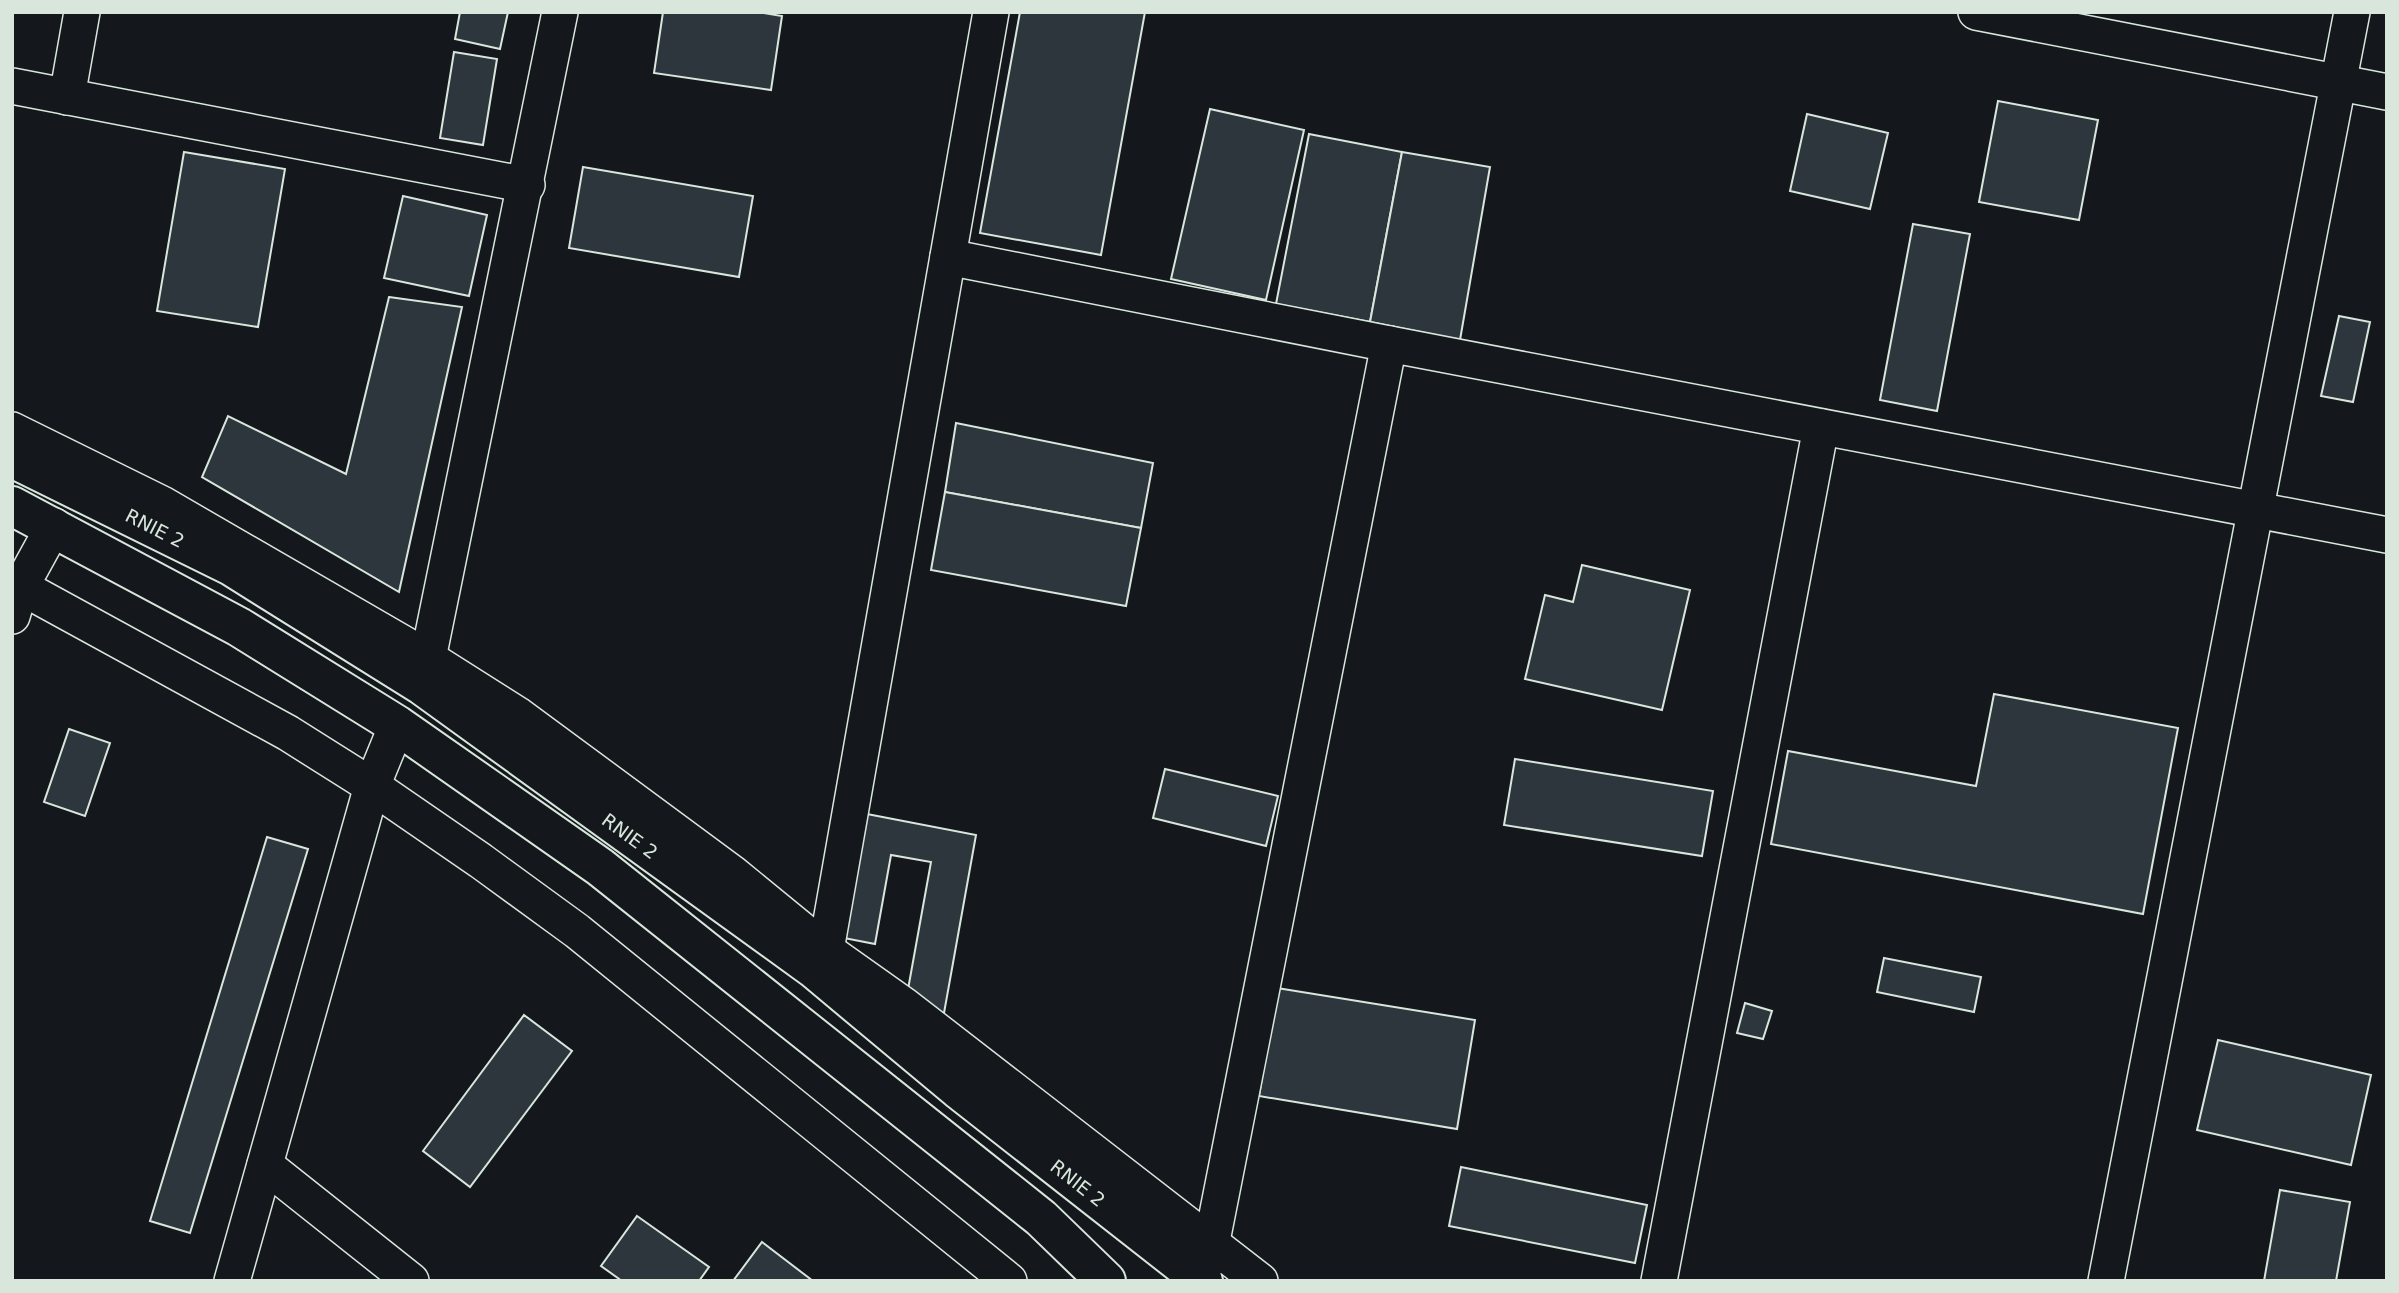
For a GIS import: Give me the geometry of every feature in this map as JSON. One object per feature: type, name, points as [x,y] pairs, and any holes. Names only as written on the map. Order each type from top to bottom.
[{"type":"highway","name":"RNIE 2","points":[[12,458],[231,566],[425,672],[819,959],[958,1089],[1204,1281]]},
{"type":"highway","points":[[12,506],[54,526],[239,627],[397,725],[621,883],[1041,1218],[1105,1281]]},
{"type":"street","points":[[68,97],[82,12]]},
{"type":"street","points":[[12,430],[162,503],[425,672],[527,185],[560,12]]},
{"type":"street","points":[[991,12],[819,959],[905,1006],[1260,1281]]},
{"type":"street","points":[[1976,12],[2387,92]]},
{"type":"street","points":[[2106,1281],[2352,12]]},
{"type":"street","points":[[12,86],[527,185]]},
{"type":"street","points":[[948,257],[1389,345],[2387,535]]},
{"type":"street","points":[[1204,1281],[1389,345]]},
{"type":"street","points":[[1659,1281],[1821,427]]},
{"type":"street","points":[[54,526],[15,595],[219,693],[372,786],[577,931],[1009,1281]]},
{"type":"street","points":[[232,1281],[372,786],[397,725]]},
{"type":"street","points":[[265,1165],[411,1281]]},
{"type":"building","points":[[460,12],[508,12],[500,49],[455,39]]},
{"type":"building","points":[[663,12],[757,12],[782,16],[771,90],[654,73]]},
{"type":"building","points":[[1020,12],[1145,12],[1101,255],[980,233]]},
{"type":"building","points":[[454,52],[497,59],[483,145],[440,138]]},
{"type":"building","points":[[1998,101],[2098,120],[2079,220],[1979,202]]},
{"type":"building","points":[[1210,109],[1304,130],[1266,300],[1171,279]]},
{"type":"building","points":[[1807,114],[1888,133],[1870,209],[1790,191]]},
{"type":"building","points":[[1309,134],[1402,152],[1370,322],[1276,304]]},
{"type":"building","points":[[184,152],[285,169],[258,327],[157,311]]},
{"type":"building","points":[[1402,152],[1490,167],[1460,340],[1370,322]]},
{"type":"building","points":[[583,167],[753,196],[739,277],[569,248]]},
{"type":"building","points":[[403,196],[487,215],[469,296],[384,278]]},
{"type":"building","points":[[1913,224],[1970,234],[1937,411],[1880,400]]},
{"type":"building","points":[[389,297],[462,307],[399,592],[202,477],[228,416],[346,474]]},
{"type":"building","points":[[2339,316],[2370,322],[2353,402],[2321,396]]},
{"type":"building","points":[[956,423],[1153,463],[1141,528],[945,492]]},
{"type":"building","points":[[945,492],[1141,528],[1126,606],[931,570]]},
{"type":"building","points":[[1582,565],[1690,590],[1662,710],[1525,679],[1545,595],[1573,602]]},
{"type":"building","points":[[1994,694],[2178,728],[2143,914],[1771,844],[1788,751],[1976,786]]},
{"type":"building","points":[[69,729],[110,743],[85,816],[44,802]]},
{"type":"building","points":[[1515,759],[1713,791],[1702,856],[1504,825]]},
{"type":"building","points":[[1165,769],[1278,796],[1266,846],[1153,818]]},
{"type":"building","points":[[867,814],[976,835],[944,1013],[905,1006],[931,862],[891,855],[875,944],[844,938]]},
{"type":"building","points":[[267,837],[308,849],[190,1233],[150,1221]]},
{"type":"building","points":[[1884,958],[1981,977],[1974,1012],[1877,992]]},
{"type":"building","points":[[1277,988],[1475,1020],[1457,1129],[1259,1096]]},
{"type":"building","points":[[1745,1003],[1772,1011],[1763,1039],[1737,1033]]},
{"type":"building","points":[[524,1015],[572,1051],[470,1187],[423,1151]]},
{"type":"building","points":[[2218,1040],[2371,1075],[2351,1165],[2197,1130]]},
{"type":"building","points":[[1461,1167],[1647,1205],[1635,1263],[1449,1226]]},
{"type":"building","points":[[2280,1190],[2350,1202],[2336,1281],[2264,1281]]},
{"type":"building","points":[[637,1216],[709,1267],[699,1281],[622,1281],[601,1266]]},
{"type":"building","points":[[762,1242],[813,1281],[733,1281]]}]
